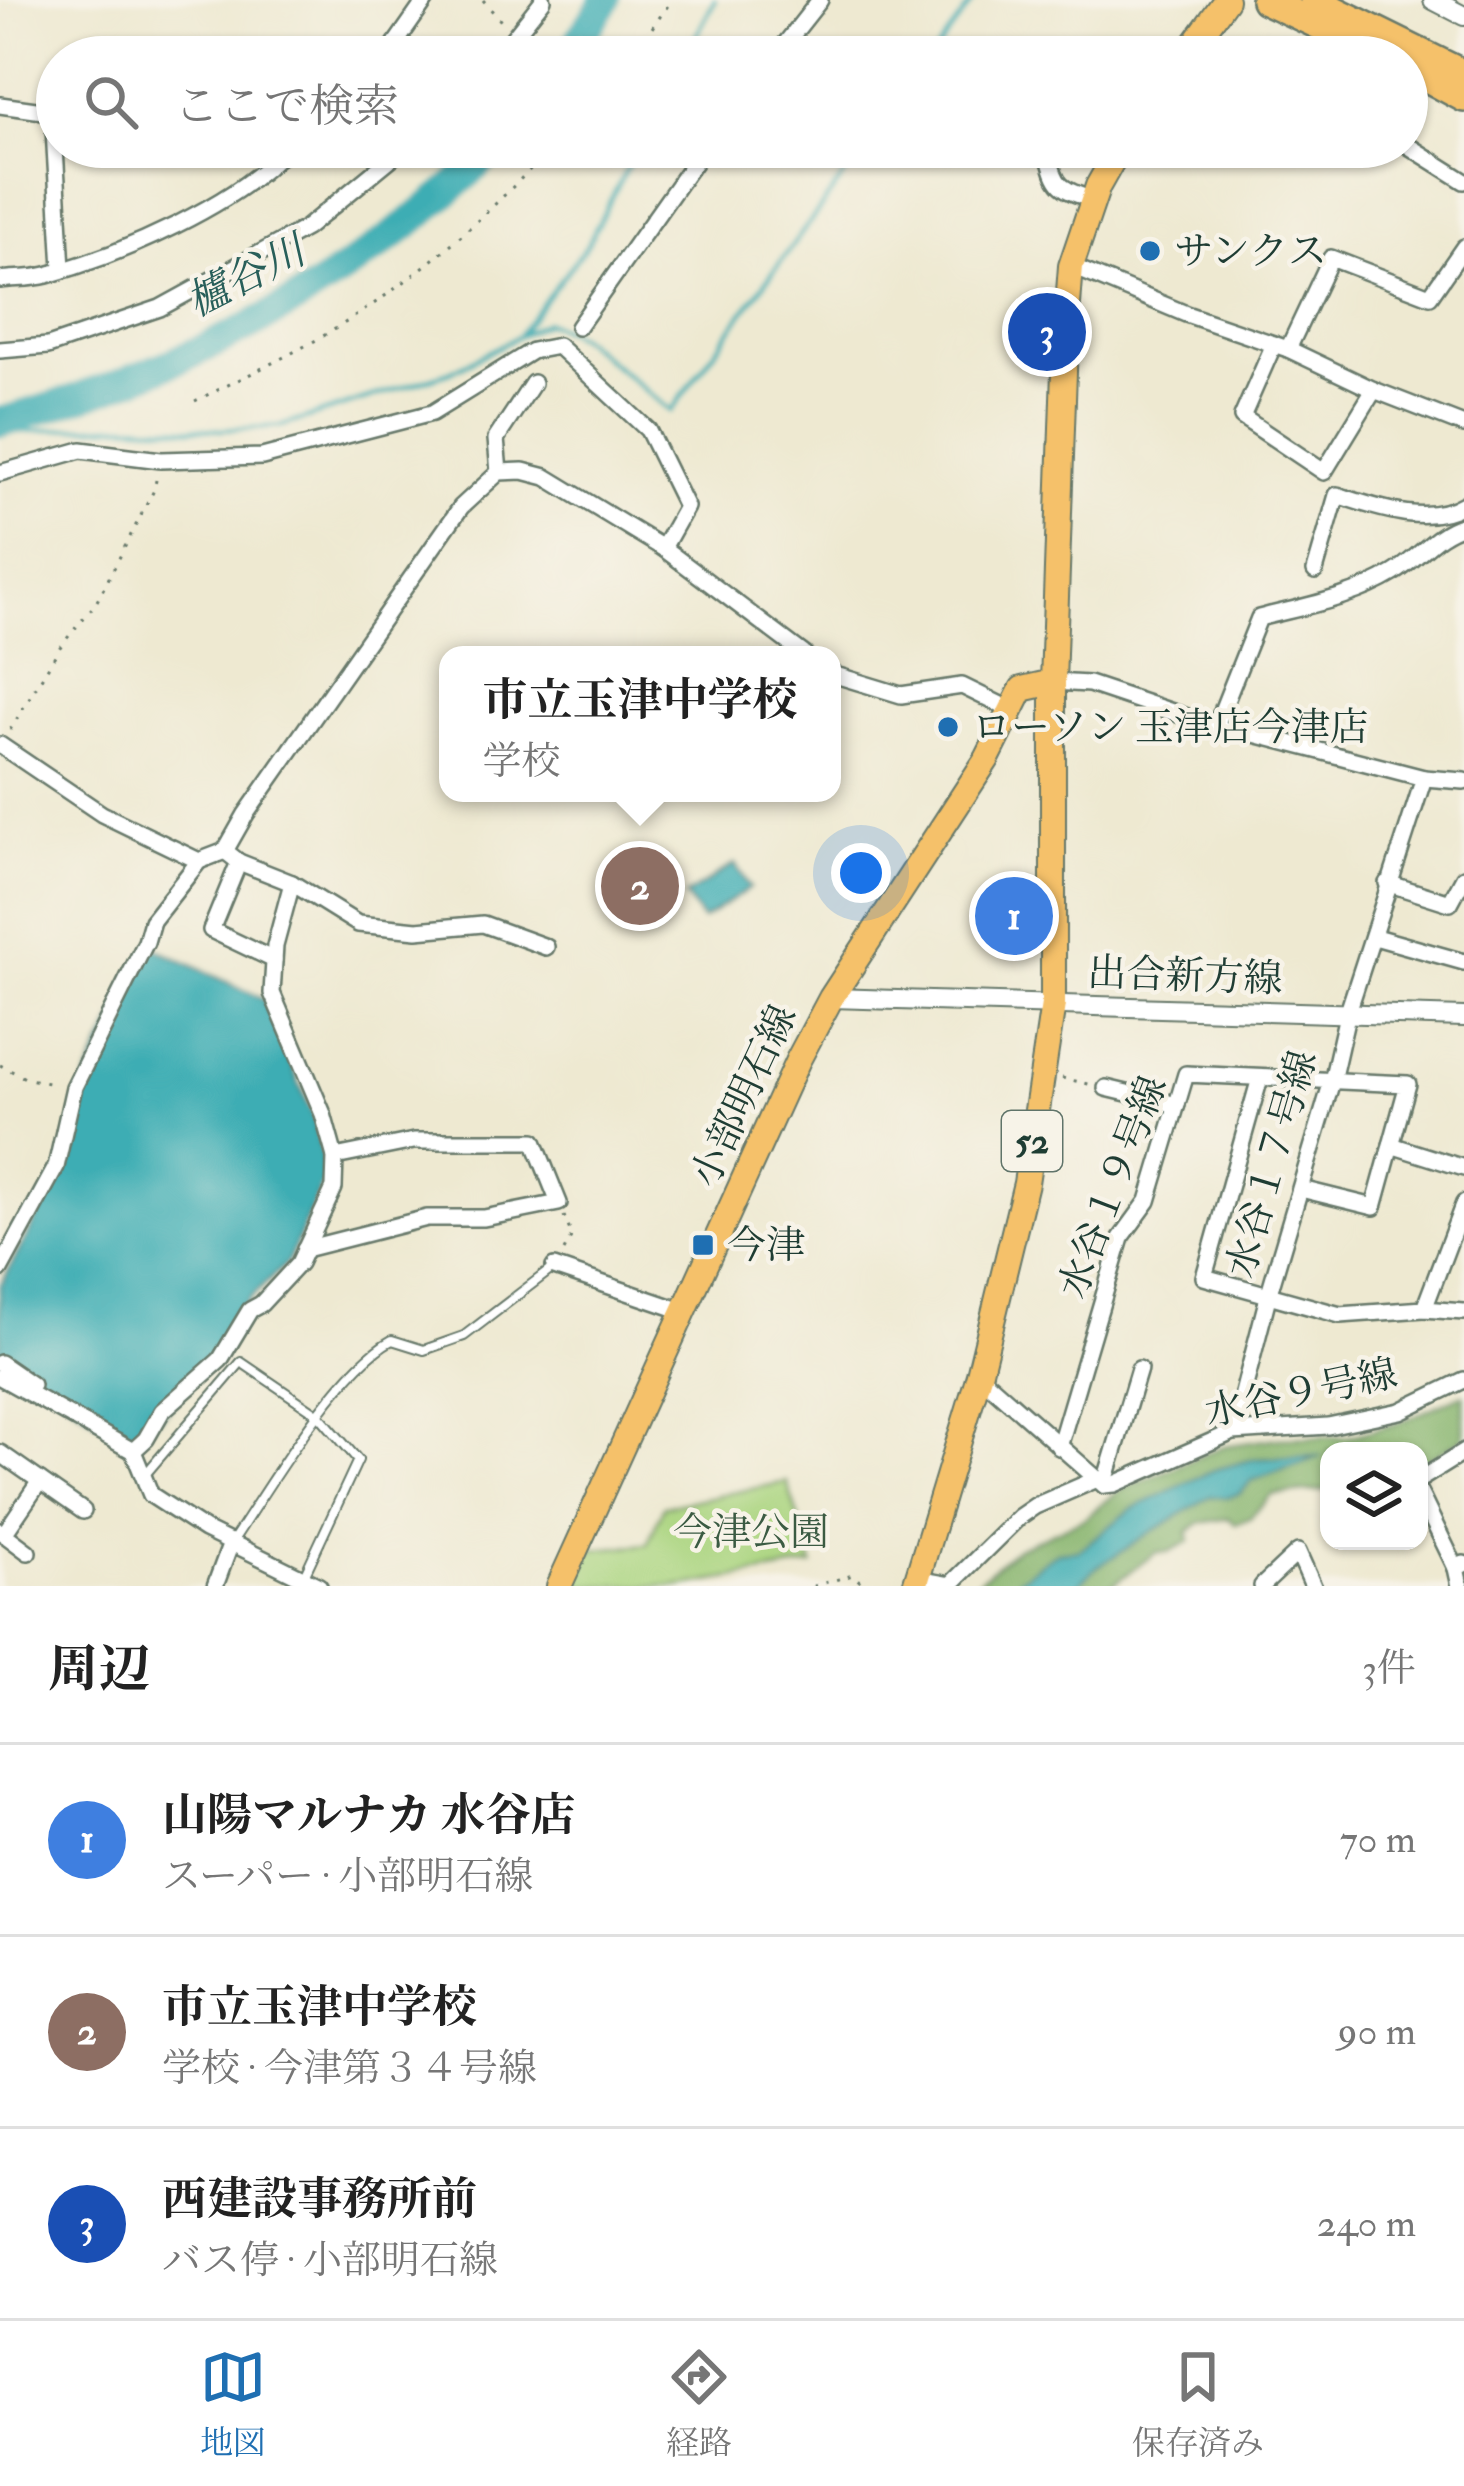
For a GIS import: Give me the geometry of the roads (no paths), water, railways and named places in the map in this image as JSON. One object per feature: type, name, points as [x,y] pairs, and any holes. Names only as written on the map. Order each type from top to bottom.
[{"type":"highway","points":[[1265,0],[1342,36]]},
{"type":"highway","points":[[1314,0],[1387,36]]},
{"type":"highway","points":[[1428,56],[1464,74]]},
{"type":"highway","points":[[1428,78],[1464,98]]},
{"type":"main road","points":[[1200,36],[1226,0]]},
{"type":"main road","name":"52","points":[[916,1583],[979,1375],[1026,1183],[1053,1004],[1059,455],[1072,266],[1093,200],[1109,168]]},
{"type":"main road","points":[[1009,710],[1022,689],[1053,682]]},
{"type":"main road","name":"小部明石線","points":[[560,1586],[798,1060],[831,998],[987,759],[1009,710]]},
{"type":"street","points":[[401,36],[426,0]]},
{"type":"street","points":[[514,36],[543,0]]},
{"type":"street","points":[[792,36],[820,0]]},
{"type":"street","points":[[1433,0],[1464,16]]},
{"type":"street","points":[[1203,31],[1210,36]]},
{"type":"street","points":[[0,105],[36,110]]},
{"type":"street","points":[[1428,158],[1464,181]]},
{"type":"street","points":[[57,168],[62,269]]},
{"type":"street","points":[[0,280],[44,276],[169,229],[268,168]]},
{"type":"street","points":[[0,350],[48,346],[160,308],[306,228],[379,168]]},
{"type":"street","points":[[578,327],[690,168]]},
{"type":"street","points":[[1051,168],[1064,190],[1093,200]]},
{"type":"street","points":[[1374,390],[1324,472],[1242,417],[1331,258],[1430,296],[1464,247]]},
{"type":"street","points":[[1072,266],[1186,314],[1281,346],[1464,425]]},
{"type":"street","points":[[0,473],[81,450],[160,460],[262,457],[432,413],[532,351],[558,346],[648,430],[686,507],[663,548]]},
{"type":"street","points":[[499,472],[496,439],[533,383]]},
{"type":"street","points":[[0,1270],[56,1167],[74,1087],[152,921],[199,861],[224,851],[460,507],[499,472],[546,477],[663,548],[794,646]]},
{"type":"street","points":[[1315,571],[1337,495],[1400,514],[1464,505]]},
{"type":"street","points":[[1216,726],[1259,618],[1347,595],[1396,572],[1448,530],[1464,525]]},
{"type":"street","points":[[841,677],[901,695],[962,686],[1009,710]]},
{"type":"street","points":[[1053,682],[1089,684],[1216,726],[1424,778],[1464,781]]},
{"type":"street","points":[[2,750],[102,814],[199,861]]},
{"type":"street","name":"水谷１７号線","points":[[1233,1432],[1333,1081],[1347,1015],[1424,778]]},
{"type":"street","points":[[224,851],[358,924],[417,930],[483,924],[546,947]]},
{"type":"street","points":[[239,862],[211,930],[274,960]]},
{"type":"street","points":[[1388,883],[1450,903],[1464,877]]},
{"type":"street","points":[[133,1451],[162,1411],[220,1360],[250,1310],[265,1309],[299,1263],[334,1188],[335,1157],[323,1114],[272,993],[274,960],[292,884]]},
{"type":"street","points":[[1375,937],[1464,962]]},
{"type":"street","name":"出合新方線","points":[[831,998],[1464,1016]]},
{"type":"street","name":"水谷１９号線","points":[[1059,1447],[1120,1238],[1148,1201],[1186,1074],[1408,1084],[1374,1207],[1301,1189]]},
{"type":"street","points":[[1260,1078],[1204,1277],[1340,1316],[1424,1309],[1464,1312]]},
{"type":"street","points":[[1106,1088],[1177,1105]]},
{"type":"street","points":[[305,1249],[428,1218],[484,1218],[559,1204],[534,1141],[414,1141],[335,1157]]},
{"type":"street","points":[[1391,1145],[1464,1168]]},
{"type":"street","points":[[1424,1309],[1464,1203]]},
{"type":"street","points":[[554,1268],[683,1311]]},
{"type":"street","points":[[0,1363],[65,1407],[69,1416]]},
{"type":"street","points":[[979,1375],[1101,1482],[1139,1369]]},
{"type":"street","points":[[0,1377],[133,1451],[151,1495],[231,1543],[311,1582]]},
{"type":"street","name":"水谷９号線","points":[[916,1583],[950,1585],[1034,1506],[1101,1482],[1114,1484],[1233,1432],[1328,1426],[1400,1412],[1464,1380]]},
{"type":"street","points":[[1428,1474],[1464,1452]]},
{"type":"street","points":[[0,1453],[83,1511]]},
{"type":"street","points":[[28,1552],[2,1533],[40,1481]]},
{"type":"street","points":[[1428,1508],[1460,1566],[1460,1586]]},
{"type":"street","points":[[215,1586],[231,1543]]},
{"type":"street","points":[[1262,1586],[1298,1552],[1312,1586]]},
{"type":"lane","points":[[231,1543],[319,1415],[376,1349],[392,1340],[424,1350],[464,1336],[554,1268]]},
{"type":"lane","points":[[143,1477],[241,1362],[319,1415],[358,1460],[311,1582]]},
{"type":"water","points":[[735,864],[750,888],[702,920],[685,896]]},
{"type":"water","points":[[151,946],[263,999],[314,1118],[326,1176],[288,1262],[247,1302],[213,1362],[138,1440],[129,1442],[0,1355],[0,1286],[63,1169],[88,1074]]},
{"type":"water","points":[[1320,1456],[1251,1481],[1241,1493],[1227,1498],[1210,1496],[1097,1567],[1077,1586],[1009,1586],[1057,1552],[1079,1550],[1132,1509],[1214,1470],[1255,1459]]},
{"type":"waterway","name":"櫨谷川","points":[[582,36],[606,0]]},
{"type":"waterway","points":[[696,36],[715,0]]},
{"type":"waterway","points":[[947,36],[974,0]]},
{"type":"waterway","name":"櫨谷川","points":[[0,422],[141,375],[266,317],[383,243],[474,168]]},
{"type":"waterway","points":[[520,333],[587,245],[627,168]]},
{"type":"waterway","points":[[0,433],[126,425],[220,430],[282,426],[450,372],[546,322],[581,338],[671,411],[850,168]]},
{"type":"place","name":"サンクス","points":[[1150,251]]},
{"type":"place","name":"西建設事務所前","points":[[1047,332]]},
{"type":"place","name":"ローソン 玉津店今津店","points":[[948,727]]},
{"type":"place","name":"市立玉津中学校","points":[[640,886]]},
{"type":"place","name":"山陽マルナカ 水谷店","points":[[1014,916]]},
{"type":"place","name":"今津","points":[[703,1245]]},
{"type":"park label","name":"今津公園","points":[[751,1532]]}]
